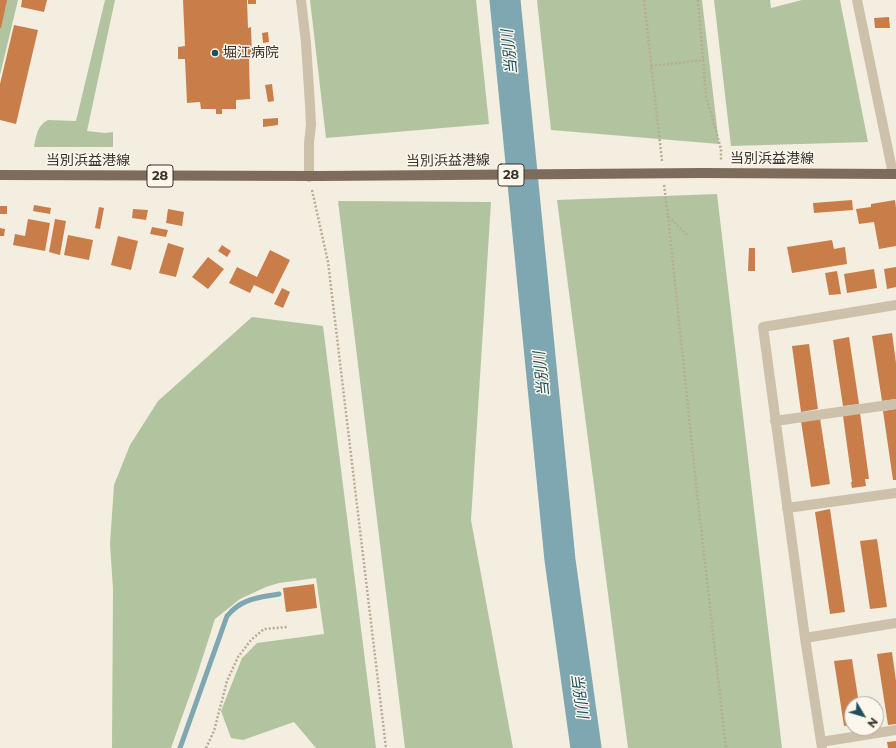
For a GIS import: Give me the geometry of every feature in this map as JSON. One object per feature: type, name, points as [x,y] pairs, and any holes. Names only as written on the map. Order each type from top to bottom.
[{"type":"main road","name":"当別浜益港線","points":[[0,174],[309,177],[702,173],[894,174]]},
{"type":"street","points":[[302,0],[311,125],[309,143],[309,177]]},
{"type":"street","points":[[857,0],[894,174]]},
{"type":"street","points":[[896,305],[763,327],[821,745],[896,730]]},
{"type":"street","points":[[775,421],[896,404]]},
{"type":"street","points":[[787,508],[896,493]]},
{"type":"street","points":[[805,638],[896,623]]},
{"type":"path","points":[[644,0],[662,162]]},
{"type":"path","points":[[698,0],[706,96],[721,149],[721,173]]},
{"type":"path","points":[[651,66],[704,60]]},
{"type":"path","points":[[309,177],[328,262],[386,748]]},
{"type":"path","points":[[664,178],[695,477],[726,748]]},
{"type":"path","points":[[668,216],[687,235]]},
{"type":"path","points":[[206,748],[214,731],[227,681],[238,657],[251,640],[264,629],[288,627]]},
{"type":"green space","points":[[0,0],[18,0],[0,75]]},
{"type":"green space","points":[[105,0],[115,0],[87,131],[105,133],[113,132],[113,147],[34,147],[39,128],[44,122],[48,120],[76,121]]},
{"type":"green space","points":[[310,0],[476,0],[489,124],[326,138]]},
{"type":"green space","points":[[537,0],[702,0],[719,144],[551,130]]},
{"type":"green space","points":[[714,0],[770,0],[771,8],[802,0],[840,0],[868,142],[731,146]]},
{"type":"green space","points":[[717,194],[782,748],[628,748],[557,200]]},
{"type":"green space","points":[[338,201],[491,202],[471,520],[513,748],[405,748]]},
{"type":"green space","points":[[252,317],[323,326],[376,748],[316,748],[294,722],[243,740],[231,738],[221,711],[242,658],[257,643],[324,634],[316,578],[279,583],[266,587],[240,599],[215,619],[171,748],[112,748],[113,589],[110,544],[114,485],[130,445],[158,401]]},
{"type":"building","points":[[0,0],[7,0],[1,28],[0,28]]},
{"type":"building","points":[[22,0],[47,0],[44,12],[21,7]]},
{"type":"building","name":"堀江病院","points":[[183,0],[247,0],[248,28],[251,27],[252,59],[249,59],[250,99],[236,100],[236,109],[222,109],[222,114],[216,114],[216,109],[201,109],[200,102],[187,103],[185,59],[178,59],[178,47],[185,46]]},
{"type":"building","points":[[248,0],[256,0],[256,4],[248,4]]},
{"type":"building","points":[[889,17],[890,28],[875,28],[874,18]]},
{"type":"building","points":[[14,25],[38,30],[16,124],[0,120],[0,84]]},
{"type":"building","points":[[268,32],[269,42],[263,43],[262,33]]},
{"type":"building","points":[[272,84],[274,101],[268,102],[265,85]]},
{"type":"building","points":[[278,118],[278,125],[263,127],[263,119]]},
{"type":"building","points":[[852,200],[853,210],[814,213],[813,203]]},
{"type":"building","points":[[895,200],[896,246],[879,249],[874,222],[859,224],[856,209],[871,207],[871,204]]},
{"type":"building","points":[[34,205],[51,208],[50,214],[33,211]]},
{"type":"building","points":[[0,206],[7,206],[7,214],[0,214]]},
{"type":"building","points":[[99,207],[104,208],[100,229],[95,228]]},
{"type":"building","points":[[133,209],[148,210],[146,220],[132,218]]},
{"type":"building","points":[[168,209],[184,212],[182,226],[166,223]]},
{"type":"building","points":[[28,219],[50,223],[45,251],[13,245],[15,234],[25,236]]},
{"type":"building","points":[[55,219],[66,221],[60,255],[49,252]]},
{"type":"building","points":[[152,227],[168,230],[166,237],[150,234]]},
{"type":"building","points":[[0,228],[5,229],[4,236],[0,236]]},
{"type":"building","points":[[68,235],[93,240],[89,260],[64,255]]},
{"type":"building","points":[[118,236],[138,241],[131,270],[111,265]]},
{"type":"building","points":[[832,240],[834,249],[845,247],[847,264],[792,273],[787,247]]},
{"type":"building","points":[[168,243],[184,248],[176,277],[159,273]]},
{"type":"building","points":[[222,245],[231,251],[227,257],[218,251]]},
{"type":"building","points":[[749,248],[755,248],[755,271],[748,271]]},
{"type":"building","points":[[270,250],[290,260],[273,294],[254,285],[250,293],[229,283],[237,267],[257,277]]},
{"type":"building","points":[[208,257],[224,269],[208,289],[192,277]]},
{"type":"building","points":[[896,267],[896,287],[887,289],[884,269]]},
{"type":"building","points":[[874,269],[877,288],[847,293],[844,274]]},
{"type":"building","points":[[837,271],[841,294],[829,295],[825,273]]},
{"type":"building","points":[[282,288],[290,292],[283,308],[274,304]]},
{"type":"building","points":[[892,333],[896,363],[896,399],[882,401],[872,336]]},
{"type":"building","points":[[849,337],[859,404],[843,406],[833,340]]},
{"type":"building","points":[[809,344],[818,409],[801,412],[792,346]]},
{"type":"building","points":[[896,409],[896,480],[893,480],[883,411]]},
{"type":"building","points":[[860,413],[869,479],[865,479],[866,486],[852,488],[843,416]]},
{"type":"building","points":[[820,418],[830,484],[811,487],[801,421]]},
{"type":"building","points":[[830,509],[845,612],[830,614],[815,512]]},
{"type":"building","points":[[877,539],[887,607],[870,609],[860,541]]},
{"type":"building","points":[[314,584],[317,608],[286,612],[283,588]]},
{"type":"building","points":[[892,652],[896,681],[896,724],[888,725],[877,654]]},
{"type":"building","points":[[852,659],[858,696],[844,696],[844,726],[834,661]]},
{"type":"building","points":[[896,741],[896,748],[888,748],[887,742]]},
{"type":"waterway","name":"当別川","points":[[505,0],[560,560],[586,748]]},
{"type":"waterway","points":[[180,748],[227,616],[245,602],[279,594]]},
{"type":"place","name":"堀江病院","points":[[215,53]]}]
